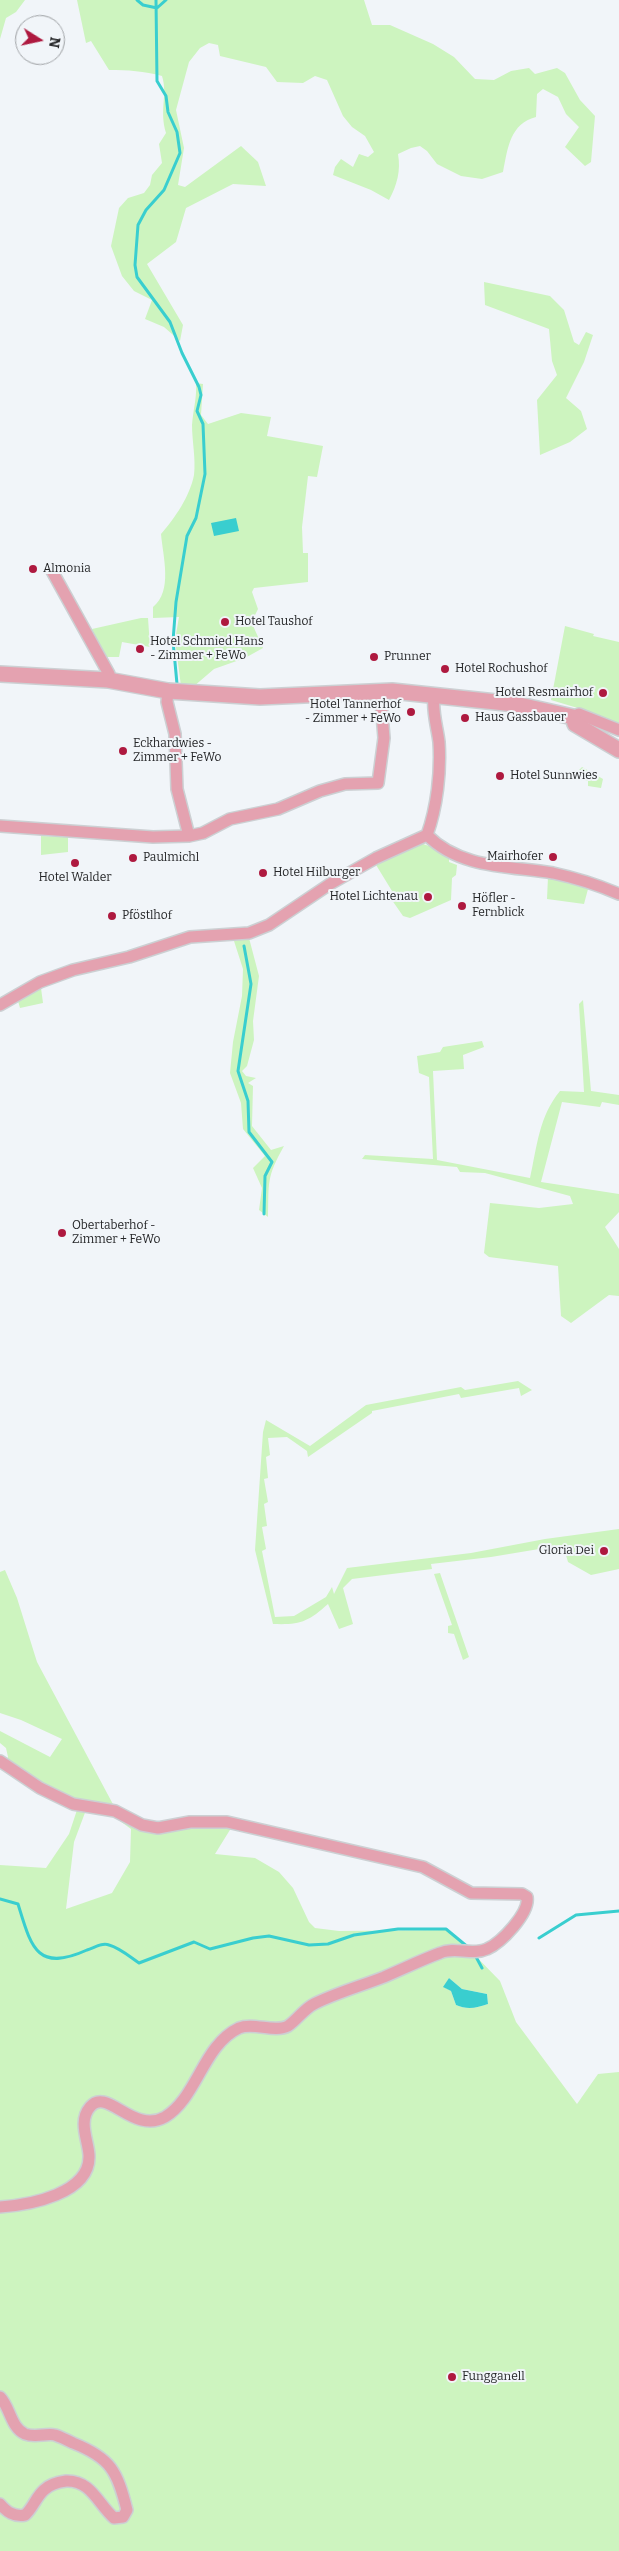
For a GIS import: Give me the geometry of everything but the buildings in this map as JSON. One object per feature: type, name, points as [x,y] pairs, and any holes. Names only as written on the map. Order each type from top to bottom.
[{"type":"street","points":[[52,571],[108,674],[108,680]]},
{"type":"street","points":[[0,674],[108,680],[168,691],[290,697],[380,690],[515,704],[573,717],[579,714],[619,730]]},
{"type":"street","points":[[0,826],[145,837],[189,836],[203,833],[230,819],[278,810],[320,792],[346,784],[378,783],[384,738],[380,690]]},
{"type":"street","points":[[168,691],[167,702],[176,734],[177,789],[189,836]]},
{"type":"street","points":[[428,835],[435,804],[439,753],[433,714],[434,696]]},
{"type":"street","points":[[573,717],[576,724],[619,750]]},
{"type":"street","points":[[428,835],[448,851],[481,863],[512,869],[553,873],[598,885],[619,894]]},
{"type":"street","points":[[0,1005],[40,982],[73,970],[129,957],[190,937],[249,933],[270,925],[350,873],[428,835]]},
{"type":"street","points":[[0,1761],[40,1788],[73,1804],[115,1811],[142,1825],[158,1828],[190,1822],[227,1822],[423,1867],[471,1894],[522,1894],[527,1897],[528,1902],[522,1917],[489,1948],[476,1953],[455,1950],[441,1952],[419,1963],[313,2005],[286,2027],[240,2028],[218,2045],[176,2108],[158,2121],[142,2122],[131,2118],[112,2104],[96,2103],[90,2107],[86,2116],[84,2132],[89,2156],[83,2175],[76,2183],[52,2197],[21,2206],[0,2206]]},
{"type":"street","points":[[0,2397],[6,2404],[12,2420],[23,2434],[33,2436],[54,2435],[90,2448],[105,2459],[117,2482],[127,2510],[123,2517],[114,2518],[96,2495],[86,2486],[70,2481],[60,2482],[45,2489],[25,2515],[18,2516],[10,2513],[0,2504]]},
{"type":"green space","points":[[0,0],[25,0],[16,12],[6,18],[0,39]]},
{"type":"green space","points":[[77,0],[364,0],[372,25],[390,25],[433,44],[454,57],[475,79],[494,80],[511,71],[529,68],[535,74],[557,68],[565,73],[580,100],[595,116],[591,162],[585,166],[565,147],[579,127],[566,114],[558,97],[543,89],[537,94],[536,117],[527,120],[515,131],[509,145],[503,172],[482,179],[461,176],[437,164],[427,151],[420,146],[411,148],[398,154],[398,178],[389,200],[371,190],[333,175],[335,167],[341,159],[353,167],[359,154],[368,157],[374,152],[365,136],[352,127],[343,116],[327,80],[315,76],[303,83],[277,82],[266,67],[220,56],[218,45],[209,43],[200,48],[189,62],[176,110],[184,148],[178,185],[185,187],[241,146],[258,162],[266,186],[233,184],[186,208],[176,242],[147,264],[183,325],[180,341],[164,327],[145,319],[152,300],[134,291],[122,276],[111,246],[119,208],[128,198],[144,193],[150,185],[152,175],[162,163],[159,144],[166,133],[163,117],[164,83],[162,76],[136,71],[109,70],[91,41],[86,43]]},
{"type":"green space","points":[[484,282],[550,296],[564,310],[574,342],[579,345],[586,332],[593,335],[584,362],[566,398],[581,411],[587,429],[570,442],[540,455],[537,400],[557,375],[552,361],[549,329],[485,305]]},
{"type":"green space","points":[[196,383],[203,384],[201,415],[208,424],[241,413],[271,417],[267,436],[323,446],[317,477],[308,476],[302,527],[303,553],[308,553],[308,582],[254,588],[252,592],[258,609],[254,617],[250,619],[263,648],[245,658],[214,669],[193,687],[181,686],[175,640],[179,617],[153,618],[153,607],[163,592],[165,583],[165,563],[161,534],[181,506],[189,491],[194,475],[192,425]]},
{"type":"green space","points":[[148,618],[150,647],[122,642],[119,657],[105,657],[92,629]]},
{"type":"green space","points":[[565,626],[594,634],[593,636],[619,642],[619,726],[591,712],[551,700]]},
{"type":"green space","points":[[582,767],[603,779],[601,788],[588,786],[588,781],[570,779]]},
{"type":"green space","points":[[41,836],[68,837],[68,852],[41,855]]},
{"type":"green space","points":[[423,844],[432,847],[449,859],[449,862],[457,865],[456,875],[452,878],[451,900],[410,918],[403,916],[387,893],[392,891],[373,860]]},
{"type":"green space","points":[[548,877],[588,889],[584,904],[547,899]]},
{"type":"green space","points":[[249,938],[259,976],[253,1021],[254,1040],[247,1066],[242,1071],[246,1076],[256,1078],[248,1083],[253,1086],[252,1126],[271,1150],[284,1146],[271,1174],[268,1217],[259,1210],[262,1188],[253,1168],[265,1156],[243,1129],[241,1103],[230,1073],[233,1042],[242,996],[243,969],[234,941]]},
{"type":"green space","points":[[41,988],[43,1003],[20,1008],[18,1001]]},
{"type":"green space","points":[[583,1000],[591,1091],[619,1095],[619,1105],[602,1102],[600,1107],[562,1102],[541,1182],[619,1194],[619,1212],[605,1227],[619,1249],[619,1296],[609,1295],[571,1323],[561,1316],[558,1266],[489,1257],[484,1253],[490,1203],[539,1208],[573,1204],[570,1196],[485,1173],[460,1172],[457,1167],[362,1159],[365,1155],[433,1159],[429,1077],[419,1073],[417,1056],[440,1052],[443,1047],[482,1041],[484,1047],[463,1055],[464,1069],[433,1071],[437,1160],[530,1178],[543,1121],[553,1101],[560,1091],[584,1092],[579,1004]]},
{"type":"green space","points":[[518,1381],[532,1390],[521,1396],[519,1388],[461,1398],[459,1394],[372,1411],[372,1413],[308,1457],[307,1451],[287,1437],[268,1438],[270,1455],[266,1457],[268,1478],[264,1479],[268,1502],[264,1504],[267,1526],[262,1527],[266,1549],[262,1551],[275,1617],[294,1616],[326,1597],[332,1587],[334,1594],[347,1568],[471,1553],[545,1539],[619,1529],[619,1569],[591,1575],[568,1562],[563,1545],[491,1557],[431,1564],[432,1569],[352,1579],[343,1588],[353,1624],[339,1629],[328,1604],[309,1619],[290,1624],[273,1624],[255,1550],[263,1432],[266,1420],[310,1446],[366,1405],[461,1387],[465,1390]]},
{"type":"green space","points":[[5,1570],[17,1598],[37,1662],[115,1808],[78,1802],[4,1763],[8,1757],[6,1748],[0,1743],[0,1731],[50,1757],[62,1739],[21,1720],[0,1713],[0,1572]]},
{"type":"green space","points":[[440,1573],[469,1657],[463,1660],[454,1634],[448,1633],[448,1626],[452,1625],[434,1574]]},
{"type":"green space","points":[[77,1810],[86,1810],[74,1842],[66,1909],[112,1893],[130,1862],[131,1829],[113,1816],[87,1810],[119,1811],[163,1831],[204,1823],[233,1825],[215,1854],[255,1858],[279,1872],[293,1888],[309,1922],[315,1928],[339,1931],[446,1930],[462,1942],[500,1981],[516,2022],[577,2104],[598,2074],[619,2072],[619,2551],[0,2551],[0,1865],[46,1868],[69,1834]],"holes":[[[449,1978],[462,1989],[487,1994],[488,2004],[472,2008],[456,2005],[451,1991],[444,1987]]]},
{"type":"water","points":[[236,518],[239,531],[214,536],[211,523]]},
{"type":"water","points":[[449,1978],[462,1989],[487,1994],[488,2004],[472,2008],[456,2005],[451,1991],[443,1987]]},
{"type":"waterway","points":[[137,0],[143,5],[157,8],[166,0]]},
{"type":"waterway","points":[[156,0],[157,81],[166,96],[168,112],[177,132],[180,153],[164,190],[146,210],[138,225],[135,265],[137,277],[170,322],[182,353],[199,387],[201,395],[197,411],[203,424],[205,474],[196,518],[187,536],[176,602],[173,641],[177,684]]},
{"type":"waterway","points":[[244,946],[251,984],[238,1071],[248,1101],[249,1132],[272,1162],[265,1176],[264,1214]]},
{"type":"waterway","points":[[0,1899],[18,1904],[32,1943],[46,1957],[70,1956],[106,1944],[121,1950],[139,1963],[194,1942],[210,1949],[269,1936],[309,1945],[328,1944],[354,1935],[398,1929],[446,1929],[469,1948]]},
{"type":"waterway","points":[[539,1938],[576,1915],[619,1911]]},
{"type":"waterway","points":[[475,1955],[482,1968]]},
{"type":"place","name":"Almonia","points":[[33,569]]},
{"type":"place","name":"Hotel Taushof","points":[[225,622]]},
{"type":"place","name":"Hotel Schmied Hans - Zimmer + FeWo","points":[[140,649]]},
{"type":"place","name":"Prunner","points":[[374,657]]},
{"type":"place","name":"Hotel Rochushof","points":[[445,669]]},
{"type":"place","name":"Hotel Resmairhof","points":[[603,693]]},
{"type":"place","name":"Hotel Tannerhof - Zimmer + FeWo","points":[[411,712]]},
{"type":"place","name":"Haus Gassbauer","points":[[465,718]]},
{"type":"place","name":"Eckhardwies - Zimmer + FeWo","points":[[123,751]]},
{"type":"place","name":"Hotel Sunnwies","points":[[500,776]]},
{"type":"place","name":"Mairhofer","points":[[553,857]]},
{"type":"place","name":"Paulmichl","points":[[133,858]]},
{"type":"place","name":"Hotel Walder","points":[[75,863]]},
{"type":"place","name":"Hotel Hilburger","points":[[263,873]]},
{"type":"place","name":"Hotel Lichtenau","points":[[428,897]]},
{"type":"place","name":"Höfler - Fernblick","points":[[462,906]]},
{"type":"place","name":"Pföstlhof","points":[[112,916]]},
{"type":"place","name":"Obertaberhof - Zimmer + FeWo","points":[[62,1233]]},
{"type":"place","name":"Gloria Dei","points":[[604,1551]]},
{"type":"place","name":"Fungganell","points":[[452,2377]]}]
